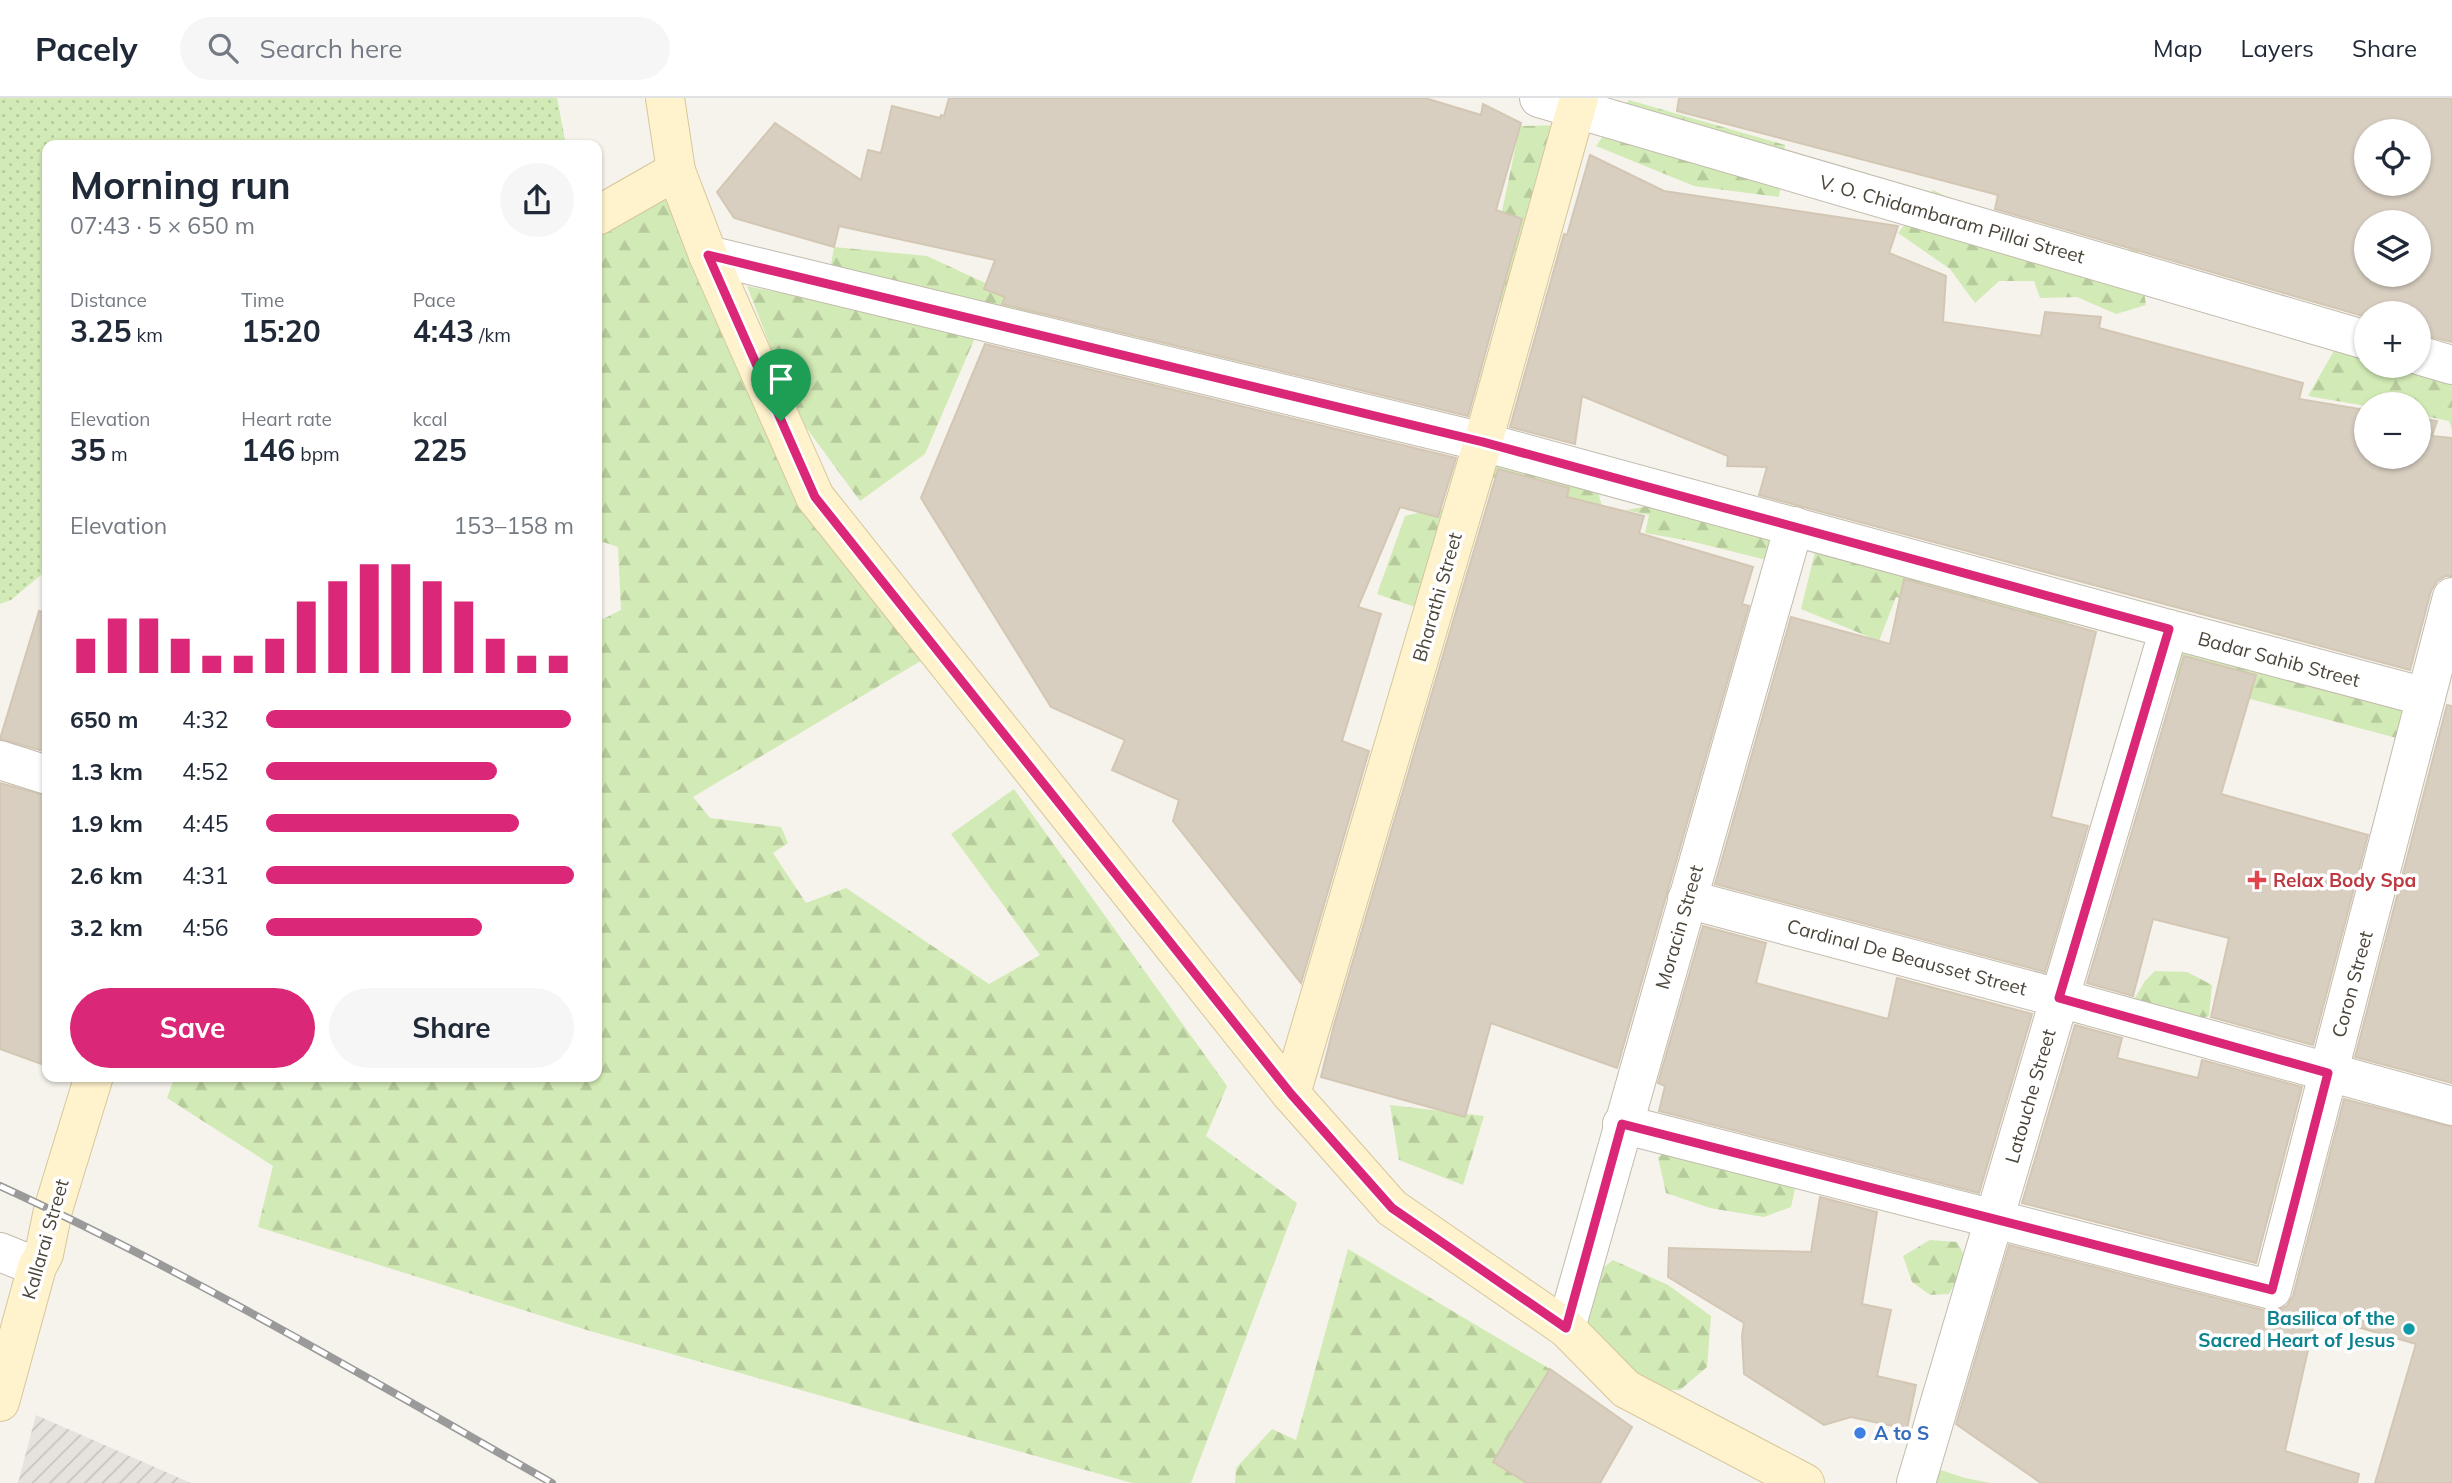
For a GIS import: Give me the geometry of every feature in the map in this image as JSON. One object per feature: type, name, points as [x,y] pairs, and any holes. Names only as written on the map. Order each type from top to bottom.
[{"type":"main road","points":[[665,98],[676,171],[708,255],[815,497],[1291,1094],[1392,1208],[1566,1328],[1626,1389],[1805,1483]]},
{"type":"main road","name":"Bharathi Street","points":[[1291,1094],[1483,442],[1578,104]]},
{"type":"main road","points":[[602,213],[676,171]]},
{"type":"main road","name":"Kallarai Street","points":[[0,1402],[37,1267],[44,1254],[53,1210],[92,1082]]},
{"type":"street","name":"V. O. Chidambaram Pillai Street","points":[[1539,98],[1578,104],[2354,336]]},
{"type":"street","name":"Badar Sahib Street","points":[[708,255],[1483,442],[2426,697]]},
{"type":"street","points":[[2431,359],[2452,365]]},
{"type":"street","name":"Moracin Street","points":[[1566,1328],[1794,526]]},
{"type":"street","name":"Coron Street","points":[[1622,1124],[2272,1290],[2452,597]]},
{"type":"street","name":"Latouche Street","points":[[1916,1483],[2169,629]]},
{"type":"street","points":[[0,760],[42,773]]},
{"type":"street","name":"Cardinal De Beausset Street","points":[[1686,899],[2452,1106]]},
{"type":"street","points":[[0,1252],[37,1267]]},
{"type":"shaded area","points":[[36,1415],[191,1483],[18,1483]]},
{"type":"green space","points":[[0,98],[557,98],[565,140],[42,140],[42,574],[11,600],[0,604]]},
{"type":"green space","points":[[1629,100],[1785,145],[1779,197],[1694,186],[1596,146]]},
{"type":"green space","points":[[1565,125],[1523,299],[1482,305],[1520,126]]},
{"type":"green space","points":[[673,189],[815,497],[929,656],[693,797],[710,818],[781,827],[788,843],[773,853],[806,903],[846,888],[989,984],[1040,955],[951,834],[1014,789],[1227,1086],[1206,1136],[1297,1203],[1191,1483],[1132,1483],[590,1331],[258,1227],[273,1166],[167,1098],[173,1082],[602,1082],[602,620],[621,610],[618,547],[602,542],[602,236]]},
{"type":"green space","points":[[1933,190],[1996,220],[2096,249],[2138,250],[2146,305],[2116,314],[2077,297],[2040,298],[2034,281],[1999,281],[1975,303],[1950,269],[1898,233]]},
{"type":"green space","points":[[834,247],[927,256],[1037,307],[1047,328],[829,277]]},
{"type":"green space","points":[[747,286],[977,333],[925,454],[860,501],[797,415]]},
{"type":"green space","points":[[2335,349],[2354,356],[2354,378],[2431,378],[2431,367],[2452,367],[2452,430],[2449,421],[2431,417],[2431,392],[2354,392],[2354,404],[2308,396]]},
{"type":"green space","points":[[1491,458],[1595,482],[1602,506],[1483,475]]},
{"type":"green space","points":[[1638,484],[1789,527],[1779,563],[1645,533],[1649,515],[1625,510],[1644,507]]},
{"type":"green space","points":[[1427,489],[1451,521],[1418,608],[1377,594],[1405,516],[1421,512]]},
{"type":"green space","points":[[1817,544],[2073,612],[2059,641],[1950,609],[1896,597],[1879,641],[1801,609]]},
{"type":"green space","points":[[2174,639],[2414,703],[2404,740],[2164,676]]},
{"type":"green space","points":[[2155,971],[2187,972],[2212,985],[2209,1016],[2187,1022],[2130,1006],[2145,981]]},
{"type":"green space","points":[[1390,1105],[1484,1116],[1463,1185],[1399,1160]]},
{"type":"green space","points":[[1677,1146],[1729,1161],[1795,1189],[1791,1207],[1764,1217],[1710,1208],[1666,1193],[1658,1157]]},
{"type":"green space","points":[[1930,1240],[1957,1242],[1967,1260],[1949,1294],[1930,1295],[1912,1282],[1903,1256]]},
{"type":"green space","points":[[1348,1249],[1550,1369],[1527,1483],[1235,1483],[1236,1468],[1272,1429],[1296,1440]]},
{"type":"green space","points":[[1613,1260],[1668,1285],[1711,1316],[1707,1367],[1680,1390],[1626,1389],[1569,1334],[1583,1284]]},
{"type":"green space","points":[[1932,1467],[1965,1478],[1991,1483],[1926,1483]]},
{"type":"building","points":[[949,98],[1425,98],[1481,115],[1483,104],[1521,123],[1496,210],[1522,219],[1468,416],[1002,304],[1005,297],[984,289],[995,260],[839,226],[834,247],[734,218],[717,192],[775,123],[861,180],[868,150],[881,153],[892,106],[940,118],[941,115],[944,116]]},
{"type":"building","points":[[1679,98],[2452,98],[2452,342],[2431,337],[2431,301],[2354,301],[2354,314],[1995,209],[1998,195],[1677,111]]},
{"type":"building","points":[[1590,155],[1664,191],[1898,226],[1889,253],[1946,276],[1943,322],[2041,336],[2045,312],[2101,317],[2099,328],[2303,383],[2299,399],[2354,408],[2354,469],[2431,469],[2431,420],[2437,421],[2432,436],[2452,438],[2452,576],[2437,581],[2431,591],[2410,670],[1759,495],[1767,467],[1727,466],[1728,456],[1582,396],[1575,444],[1510,427],[1564,234],[1567,235]]},
{"type":"building","points":[[985,344],[1456,458],[1438,517],[1400,507],[1358,607],[1381,614],[1342,741],[1369,751],[1301,983],[1173,821],[1179,800],[1112,770],[1125,740],[1051,707],[921,498]]},
{"type":"building","points":[[1498,469],[1569,488],[1567,497],[1644,516],[1639,533],[1753,567],[1742,604],[1749,606],[1617,1068],[1491,1023],[1465,1117],[1321,1077]]},
{"type":"building","points":[[1904,579],[2096,632],[2051,817],[2088,826],[2045,972],[1715,884],[1791,617],[1890,644]]},
{"type":"building","points":[[39,611],[42,612],[42,751],[0,739]]},
{"type":"building","points":[[2184,656],[2256,675],[2221,794],[2368,835],[2313,1045],[2211,1017],[2229,938],[2153,919],[2133,996],[2087,983]]},
{"type":"building","points":[[2447,705],[2452,706],[2452,1083],[2355,1057]]},
{"type":"building","points":[[0,783],[42,795],[42,1064],[0,1049]]},
{"type":"building","points":[[1703,926],[1766,943],[1756,983],[1888,1019],[1897,978],[2032,1014],[1979,1193],[1659,1111],[1665,1086],[1658,1083]]},
{"type":"building","points":[[2075,1025],[2122,1038],[2117,1058],[2198,1078],[2202,1060],[2302,1087],[2256,1263],[2022,1203]]},
{"type":"building","points":[[2344,1099],[2452,1127],[2452,1483],[2375,1483],[2416,1344],[2316,1315],[2285,1451],[2359,1474],[2357,1483],[2041,1483],[1956,1424],[2009,1245],[2267,1311],[2277,1311],[2287,1306],[2293,1296]]},
{"type":"building","points":[[1820,1197],[1877,1212],[1862,1304],[1891,1310],[1877,1376],[1916,1385],[1907,1429],[1851,1417],[1824,1425],[1744,1374],[1744,1323],[1668,1277],[1669,1248],[1811,1252]]},
{"type":"building","points":[[1550,1369],[1632,1427],[1600,1483],[1527,1483],[1493,1462]]},
{"type":"railway","points":[[0,1186],[210,1291],[552,1483]]},
{"type":"place","name":"Relax Body Spa","points":[[2257,880]]},
{"type":"place","name":"Basilica of the Sacred Heart of Jesus","points":[[2409,1329]]},
{"type":"place","name":"A to S","points":[[1860,1433]]},
{"type":"route","points":[[708,255],[1483,442],[2169,629],[2059,998],[2328,1073],[2272,1290],[1622,1124],[1566,1328],[1392,1208],[1291,1094],[815,497],[781,421],[708,255]]}]
